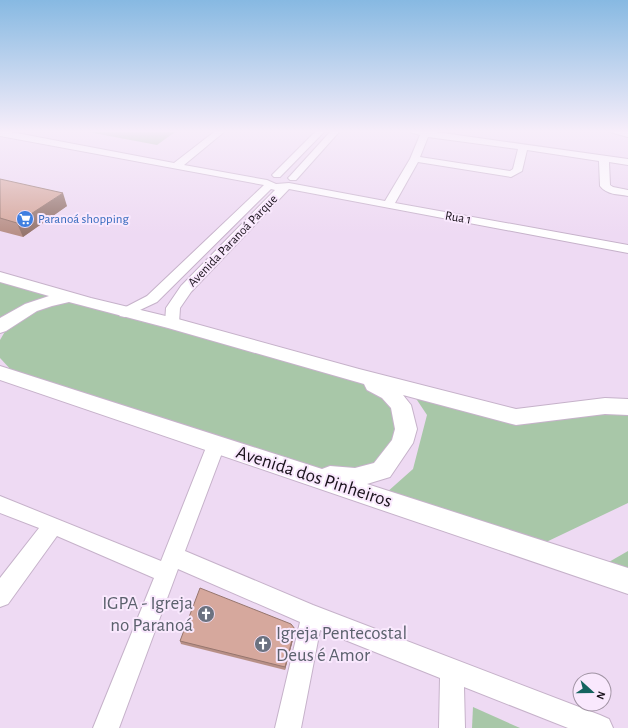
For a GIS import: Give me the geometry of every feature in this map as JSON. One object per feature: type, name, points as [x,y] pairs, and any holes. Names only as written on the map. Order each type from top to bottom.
[{"type":"street","name":"Rua 1","points":[[196,166],[390,202],[628,250]]},
{"type":"street","name":"Avenida Paranoá Parque","points":[[125,313],[152,299],[286,166]]},
{"type":"street","name":"Avenida Paranoá Parque","points":[[172,323],[172,314],[175,303],[305,166]]},
{"type":"street","points":[[390,202],[411,166]]},
{"type":"street","points":[[460,166],[511,174],[517,171],[518,166]]},
{"type":"street","points":[[605,166],[606,186],[610,190],[628,193]]},
{"type":"street","name":"Rua 1","points":[[390,202],[628,242]]},
{"type":"street","points":[[0,277],[125,313],[172,323],[359,376],[516,418],[605,406],[628,407]]},
{"type":"street","points":[[0,327],[16,314],[48,300],[70,297],[87,302]]},
{"type":"street","name":"Avenida dos Pinheiros","points":[[3,372],[216,445],[628,581]]},
{"type":"street","points":[[306,475],[355,478],[382,470],[402,443],[406,429],[401,404],[389,393],[359,376]]},
{"type":"street","points":[[106,728],[216,445]]},
{"type":"street","points":[[0,504],[312,616],[452,672],[600,728]]},
{"type":"street","points":[[0,596],[53,524]]},
{"type":"street","points":[[288,728],[312,616]]},
{"type":"street","points":[[452,672],[452,728]]},
{"type":"green space","points":[[0,280],[59,296],[0,323]]},
{"type":"green space","points":[[70,302],[355,379],[382,394],[393,404],[396,427],[394,438],[377,465],[352,472],[309,467],[13,372],[0,358],[0,340],[7,328],[38,307]]},
{"type":"green space","points":[[411,391],[507,420],[628,406],[628,503],[542,544],[386,493],[413,469],[427,415]]},
{"type":"green space","points":[[628,551],[628,581],[595,570]]},
{"type":"green space","points":[[473,707],[520,728],[472,728]]},
{"type":"building","points":[[0,179],[63,193],[17,223],[0,218]]},
{"type":"building","points":[[200,588],[291,624],[295,629],[285,667],[180,641]]},
{"type":"place","name":"Paranoá shopping","points":[[25,219]]},
{"type":"place","name":"IGPA - Igreja no Paranoá","points":[[206,614]]},
{"type":"place","name":"Igreja Pentecostal Deus é Amor","points":[[263,644]]}]
